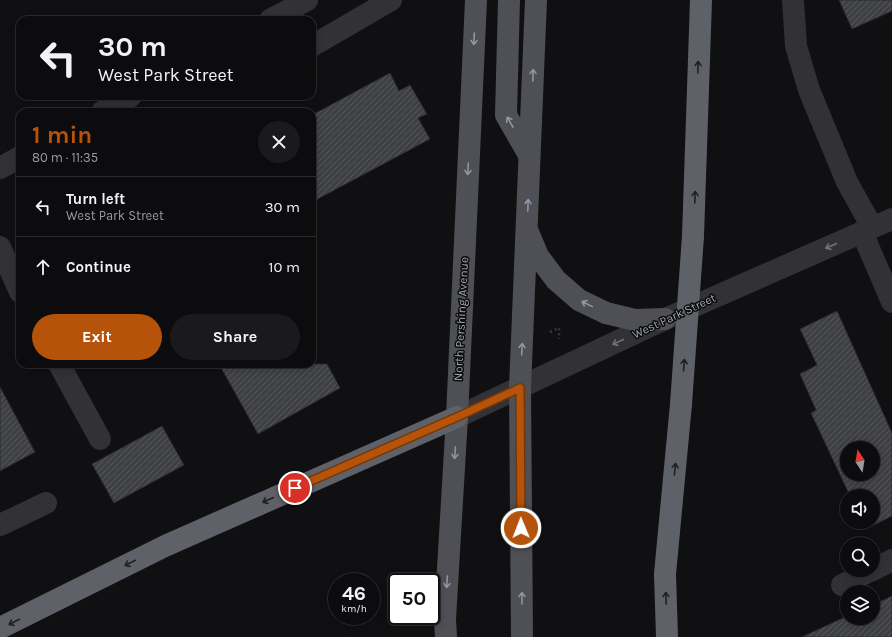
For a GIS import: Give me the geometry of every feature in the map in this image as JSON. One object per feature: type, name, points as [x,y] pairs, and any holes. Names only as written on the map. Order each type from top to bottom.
[{"type":"highway","points":[[667,637],[665,574],[681,404],[693,236],[700,0]]},
{"type":"highway","points":[[0,628],[165,546],[457,417]]},
{"type":"main road","name":"North Pershing Avenue","points":[[446,637],[445,619],[457,417],[476,0]]},
{"type":"main road","points":[[509,0],[506,114],[530,156]]},
{"type":"main road","points":[[522,637],[520,388],[536,0]]},
{"type":"main road","points":[[527,228],[538,256],[556,280],[579,300],[606,313],[635,320],[665,319]]},
{"type":"street","points":[[277,16],[307,0]]},
{"type":"street","points":[[316,44],[391,0]]},
{"type":"street","points":[[793,0],[796,46],[809,90],[867,230],[892,302]]},
{"type":"street","points":[[109,108],[124,100]]},
{"type":"street","points":[[0,168],[16,159]]},
{"type":"street","name":"West Park Street","points":[[457,417],[665,319],[892,219]]},
{"type":"street","points":[[0,248],[16,283]]},
{"type":"street","points":[[61,368],[100,439]]},
{"type":"street","points":[[0,525],[46,503]]},
{"type":"street","points":[[880,566],[892,560]]},
{"type":"street","points":[[842,585],[859,577]]},
{"type":"building","points":[[839,0],[892,0],[892,11],[852,29]]},
{"type":"building","points":[[390,73],[399,91],[410,85],[427,114],[418,118],[430,139],[316,200],[316,113]]},
{"type":"building","points":[[837,311],[892,433],[892,516],[880,522],[880,489],[847,489],[843,481],[880,481],[880,441],[840,441],[840,475],[811,413],[816,410],[800,374],[817,365],[800,329]]},
{"type":"building","points":[[316,364],[327,364],[340,388],[258,434],[221,368],[316,368]]},
{"type":"building","points":[[0,387],[35,452],[0,471]]},
{"type":"building","points":[[162,426],[184,465],[114,503],[92,464]]},
{"type":"building","points":[[892,596],[892,637],[802,637],[840,619],[840,625],[880,625],[880,602]]},
{"type":"route","points":[[295,488],[520,388],[521,528]]}]
